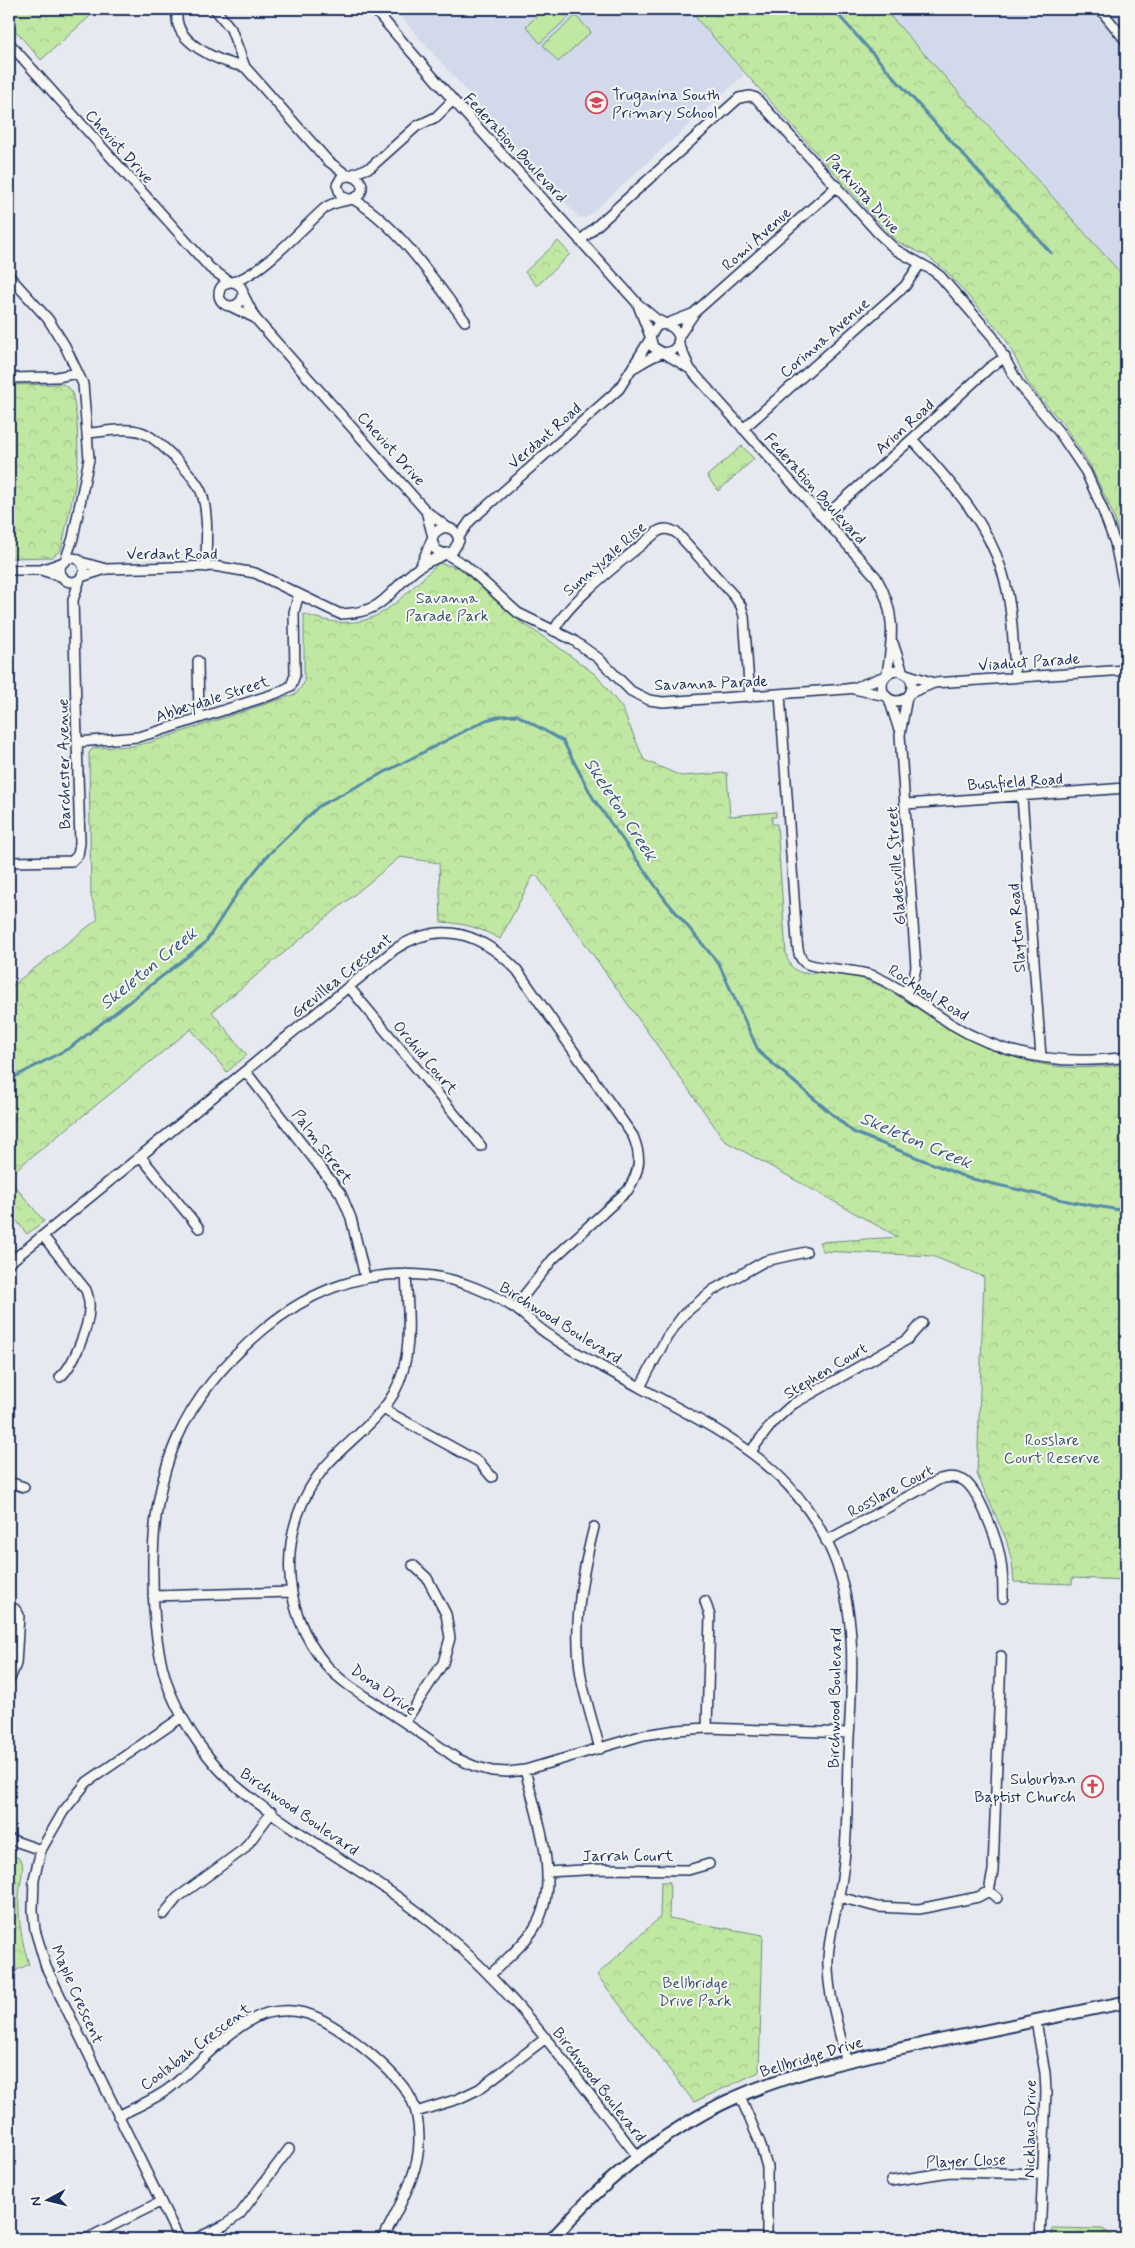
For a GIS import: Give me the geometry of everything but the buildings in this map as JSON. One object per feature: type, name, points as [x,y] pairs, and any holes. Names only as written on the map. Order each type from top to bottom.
[{"type":"street","points":[[178,9],[179,26],[189,40],[215,59],[245,68]]},
{"type":"street","points":[[215,9],[231,29],[245,68],[328,161],[349,175],[356,177],[362,186],[369,208]]},
{"type":"street","name":"Federation Boulevard","points":[[374,9],[452,100],[638,304],[666,324]]},
{"type":"street","points":[[1100,9],[1126,41]]},
{"type":"street","name":"Cheviot Drive","points":[[9,43],[210,268],[231,282]]},
{"type":"street","name":"Parkvista Drive","points":[[580,241],[743,97],[750,96],[760,102],[888,243],[932,270],[959,297],[993,336],[1018,384],[1059,432],[1086,472],[1115,544],[1126,598]]},
{"type":"street","points":[[328,206],[359,195],[371,168],[416,126],[436,117],[452,100]]},
{"type":"street","points":[[328,161],[341,196],[369,208],[414,255],[465,320]]},
{"type":"street","points":[[253,273],[238,303],[230,306],[222,303],[219,296],[221,287],[253,273],[328,206],[341,178],[371,168]]},
{"type":"street","name":"Romi Avenue","points":[[679,339],[695,312],[837,186]]},
{"type":"street","name":"Corinna Avenue","points":[[743,429],[905,286],[920,264]]},
{"type":"street","name":"Cheviot Drive","points":[[210,268],[219,296]]},
{"type":"street","points":[[9,276],[48,319],[65,346],[83,384],[89,459],[73,538],[61,569],[64,578]]},
{"type":"street","points":[[231,282],[241,286],[243,293]]},
{"type":"street","name":"Cheviot Drive","points":[[243,293],[255,318],[426,510],[449,528]]},
{"type":"street","name":"Federation Boulevard","points":[[638,304],[650,338]]},
{"type":"street","name":"Cheviot Drive","points":[[230,306],[255,318]]},
{"type":"street","name":"Romi Avenue","points":[[666,324],[695,312]]},
{"type":"street","points":[[666,324],[675,328],[679,339],[672,351],[663,353],[654,348],[650,338],[657,326],[666,324]]},
{"type":"street","name":"Verdant Road","points":[[458,541],[470,520],[619,389],[650,338]]},
{"type":"street","name":"Federation Boulevard","points":[[679,339],[690,370]]},
{"type":"street","name":"Federation Boulevard","points":[[663,353],[690,370],[876,577],[890,611],[892,640],[886,675]]},
{"type":"street","name":"Verdant Road","points":[[633,368],[663,353]]},
{"type":"street","name":"Arion Road","points":[[822,518],[989,368],[1005,357]]},
{"type":"street","points":[[9,378],[57,377],[77,373]]},
{"type":"street","points":[[88,433],[123,430],[142,432],[158,441],[196,482],[202,493],[205,509],[206,567]]},
{"type":"street","points":[[912,439],[978,519],[994,551],[1002,571],[1008,595],[1016,677]]},
{"type":"street","name":"Cheviot Drive","points":[[426,510],[432,539]]},
{"type":"street","name":"Verdant Road","points":[[449,528],[470,520]]},
{"type":"street","points":[[449,528],[458,541],[453,551],[446,554],[436,550],[432,539],[440,529],[449,528]]},
{"type":"street","name":"Sunnyvale Rise","points":[[554,631],[558,621],[582,597],[657,532],[661,529],[670,529],[678,534],[741,606],[744,616],[750,697]]},
{"type":"street","points":[[9,570],[41,570],[72,582],[81,578],[84,569],[73,538]]},
{"type":"street","name":"Verdant Road","points":[[421,565],[432,539]]},
{"type":"street","name":"Savanna Parade","points":[[458,541],[465,565]]},
{"type":"street","name":"Verdant Road","points":[[80,561],[106,569],[206,567],[254,572],[340,614],[364,612],[380,604],[421,565],[446,554]]},
{"type":"street","name":"Savanna Parade","points":[[446,554],[465,565],[518,613],[573,640],[598,658],[631,691],[649,700],[663,702],[750,697],[854,688],[886,675]]},
{"type":"street","points":[[41,570],[72,558],[80,561]]},
{"type":"street","name":"Verdant Road","points":[[81,578],[106,569]]},
{"type":"street","name":"Barchester Avenue","points":[[9,862],[72,861],[78,855],[80,843],[73,600],[64,578]]},
{"type":"street","name":"Barchester Avenue","points":[[73,600],[81,578]]},
{"type":"street","name":"Abbeydale Street","points":[[78,742],[138,737],[278,693],[291,686],[295,675],[294,612],[299,594]]},
{"type":"street","name":"Federation Boulevard","points":[[892,640],[905,674]]},
{"type":"street","points":[[198,661],[199,718]]},
{"type":"street","name":"Viaduct Parade","points":[[908,695],[934,683],[1126,670]]},
{"type":"street","points":[[895,671],[905,674],[911,683],[908,695],[898,700],[888,697],[882,686],[886,675],[895,671]]},
{"type":"street","name":"Viaduct Parade","points":[[905,674],[934,683]]},
{"type":"street","name":"Savanna Parade","points":[[854,688],[888,697]]},
{"type":"street","name":"Rockpool Road","points":[[780,694],[799,956],[807,964],[814,966],[847,969],[870,974],[905,992],[970,1034],[1000,1047],[1041,1057],[1079,1062],[1095,1062],[1126,1057]]},
{"type":"street","name":"Gladesville Street","points":[[900,735],[908,695]]},
{"type":"street","name":"Gladesville Street","points":[[888,697],[900,735],[916,967],[914,977],[905,992]]},
{"type":"street","name":"Bushfield Road","points":[[906,804],[1126,788]]},
{"type":"street","name":"Slayton Road","points":[[1022,796],[1041,1057]]},
{"type":"street","name":"Grevillea Crescent","points":[[9,1263],[407,941],[420,936],[452,933],[481,940],[499,952],[516,970],[633,1136],[638,1149],[639,1162],[636,1176],[628,1190],[553,1259],[514,1308]]},
{"type":"street","name":"Orchid Court","points":[[348,987],[481,1146]]},
{"type":"street","name":"Palm Street","points":[[246,1072],[341,1194],[351,1218],[365,1277]]},
{"type":"street","points":[[141,1157],[199,1228]]},
{"type":"street","points":[[43,1236],[86,1290],[89,1299],[88,1320],[70,1366],[60,1376]]},
{"type":"street","points":[[640,1387],[667,1337],[684,1314],[713,1290],[766,1261],[806,1252]]},
{"type":"street","name":"Birchwood Boulevard","points":[[638,2157],[546,2038],[490,1975],[442,1931],[393,1894],[237,1787],[214,1763],[182,1717],[168,1686],[155,1629],[153,1530],[158,1496],[168,1458],[197,1400],[214,1377],[248,1342],[283,1313],[310,1296],[334,1286],[365,1277],[406,1274],[448,1279],[487,1293],[514,1308],[553,1339],[717,1429],[751,1450],[792,1488],[810,1511],[826,1541],[841,1578],[848,1601],[853,1638],[844,1858],[839,1898],[830,1934],[828,1977],[846,2060]]},
{"type":"street","name":"Dona Drive","points":[[406,1274],[408,1352],[394,1392],[383,1409],[325,1467],[298,1511],[291,1536],[289,1556],[291,1592],[301,1624],[327,1665],[346,1683],[456,1758],[492,1771],[525,1770],[644,1735],[707,1728],[849,1733]]},
{"type":"street","name":"Stephen Court","points":[[751,1450],[774,1421],[793,1404],[908,1339],[922,1323]]},
{"type":"street","points":[[383,1409],[479,1462],[492,1477]]},
{"type":"street","name":"Rosslare Court","points":[[826,1541],[940,1479],[954,1477],[961,1479],[971,1487],[999,1549],[1003,1578],[1003,1598]]},
{"type":"street","points":[[9,1482],[24,1487]]},
{"type":"street","points":[[594,1527],[582,1576],[578,1610],[578,1649],[582,1682],[600,1749]]},
{"type":"street","points":[[405,1722],[443,1663],[450,1638],[446,1614],[427,1578],[413,1565]]},
{"type":"street","points":[[153,1596],[291,1592]]},
{"type":"street","points":[[705,1601],[710,1616],[707,1728]]},
{"type":"street","points":[[9,1611],[14,1609],[19,1615],[16,1664],[10,1679]]},
{"type":"street","points":[[989,1891],[993,1871],[1001,1656]]},
{"type":"street","name":"Maple Crescent","points":[[179,2239],[46,1967],[35,1930],[33,1910],[34,1879],[42,1850],[63,1812],[87,1782],[182,1717]]},
{"type":"street","points":[[490,1975],[534,1928],[545,1904],[547,1872],[540,1828],[525,1770]]},
{"type":"street","points":[[164,1914],[177,1898],[244,1849],[272,1812]]},
{"type":"street","points":[[9,1839],[42,1850]]},
{"type":"street","name":"Jarrah Court","points":[[547,1872],[628,1868],[688,1870],[709,1864]]},
{"type":"street","points":[[839,1898],[877,1907],[919,1909],[978,1897],[989,1891]]},
{"type":"street","points":[[989,1891],[997,1898]]},
{"type":"street","name":"Bellbridge Drive","points":[[552,2239],[577,2211],[638,2157],[706,2112],[740,2096],[789,2076],[846,2060],[1126,2002]]},
{"type":"street","name":"Coolabah Crescent","points":[[118,2116],[169,2088],[250,2020],[279,2011],[308,2013],[325,2021],[385,2065],[403,2085],[416,2112],[419,2142],[417,2160],[412,2178],[383,2239]]},
{"type":"street","name":"Nicklaus Drive","points":[[1036,2021],[1045,2073],[1046,2092],[1040,2239]]},
{"type":"street","points":[[416,2112],[458,2099],[479,2089],[546,2038]]},
{"type":"street","points":[[740,2096],[765,2157],[767,2168],[767,2239]]},
{"type":"street","points":[[195,2239],[225,2225],[240,2214],[289,2149]]},
{"type":"street","name":"Player Close","points":[[891,2181],[950,2172],[1043,2174]]},
{"type":"street","points":[[86,2239],[160,2202]]},
{"type":"shaded area","name":"Truganina South Primary School","points":[[394,9],[688,9],[743,71],[743,76],[587,217],[579,218]]},
{"type":"shaded area","points":[[884,9],[1126,9],[1126,279]]},
{"type":"green space","points":[[9,9],[98,9],[41,60],[9,23]]},
{"type":"green space","points":[[545,9],[570,9],[573,13],[540,43],[526,26]]},
{"type":"green space","points":[[688,9],[884,9],[1126,279],[1126,557],[1113,514],[1090,465],[1063,424],[1029,385],[1004,336],[945,270],[927,256],[898,242],[886,231]]},
{"type":"green space","points":[[576,16],[591,32],[558,62],[543,45]]},
{"type":"green space","points":[[558,241],[570,254],[537,286],[525,272]]},
{"type":"green space","points":[[63,384],[72,391],[77,420],[78,458],[75,486],[61,550],[52,557],[9,558],[9,385]]},
{"type":"green space","points":[[742,446],[754,459],[718,491],[707,476]]},
{"type":"green space","points":[[439,563],[463,569],[522,623],[596,675],[622,708],[644,760],[681,776],[727,773],[730,816],[776,812],[776,817],[772,817],[772,824],[777,824],[786,954],[789,962],[797,971],[803,973],[842,973],[870,981],[887,989],[974,1041],[1021,1059],[1045,1065],[1070,1067],[1126,1064],[1126,1580],[1072,1578],[1072,1584],[1014,1582],[1012,1562],[1006,1539],[977,1474],[984,1277],[932,1256],[823,1251],[819,1242],[898,1237],[725,1141],[537,876],[533,876],[500,939],[472,927],[441,922],[439,863],[400,857],[212,1012],[247,1055],[227,1072],[191,1029],[9,1175],[9,988],[98,919],[91,896],[89,753],[93,748],[133,746],[151,742],[296,694],[304,683],[304,614],[328,621],[348,622],[365,620],[380,614],[394,604]]},
{"type":"green space","points":[[9,1179],[44,1221],[27,1234],[9,1211]]},
{"type":"green space","points":[[9,1854],[22,1862],[19,1915],[22,1940],[29,1964],[9,1974]]},
{"type":"green space","name":"Bellbridge Drive Park","points":[[661,1882],[670,1882],[669,1918],[763,1935],[759,2072],[694,2102],[597,1975],[660,1917]]},
{"type":"green space","points":[[1052,2228],[1103,2229],[1116,2239],[1052,2239]]},
{"type":"waterway","points":[[833,9],[1051,253]]},
{"type":"waterway","name":"Skeleton Creek","points":[[9,1080],[71,1047],[205,943],[238,892],[268,855],[319,806],[486,720],[517,715],[563,741],[593,798],[664,898],[719,964],[759,1052],[853,1132],[968,1178],[1072,1202],[1126,1211]]},
{"type":"place","name":"Truganina South Primary School","points":[[596,103]]},
{"type":"place","name":"Suburban Baptist Church","points":[[1092,1787]]},
{"type":"park label","name":"Savanna Parade Park","points":[[447,606]]},
{"type":"park label","name":"Rosslare Court Reserve","points":[[1052,1448]]}]
